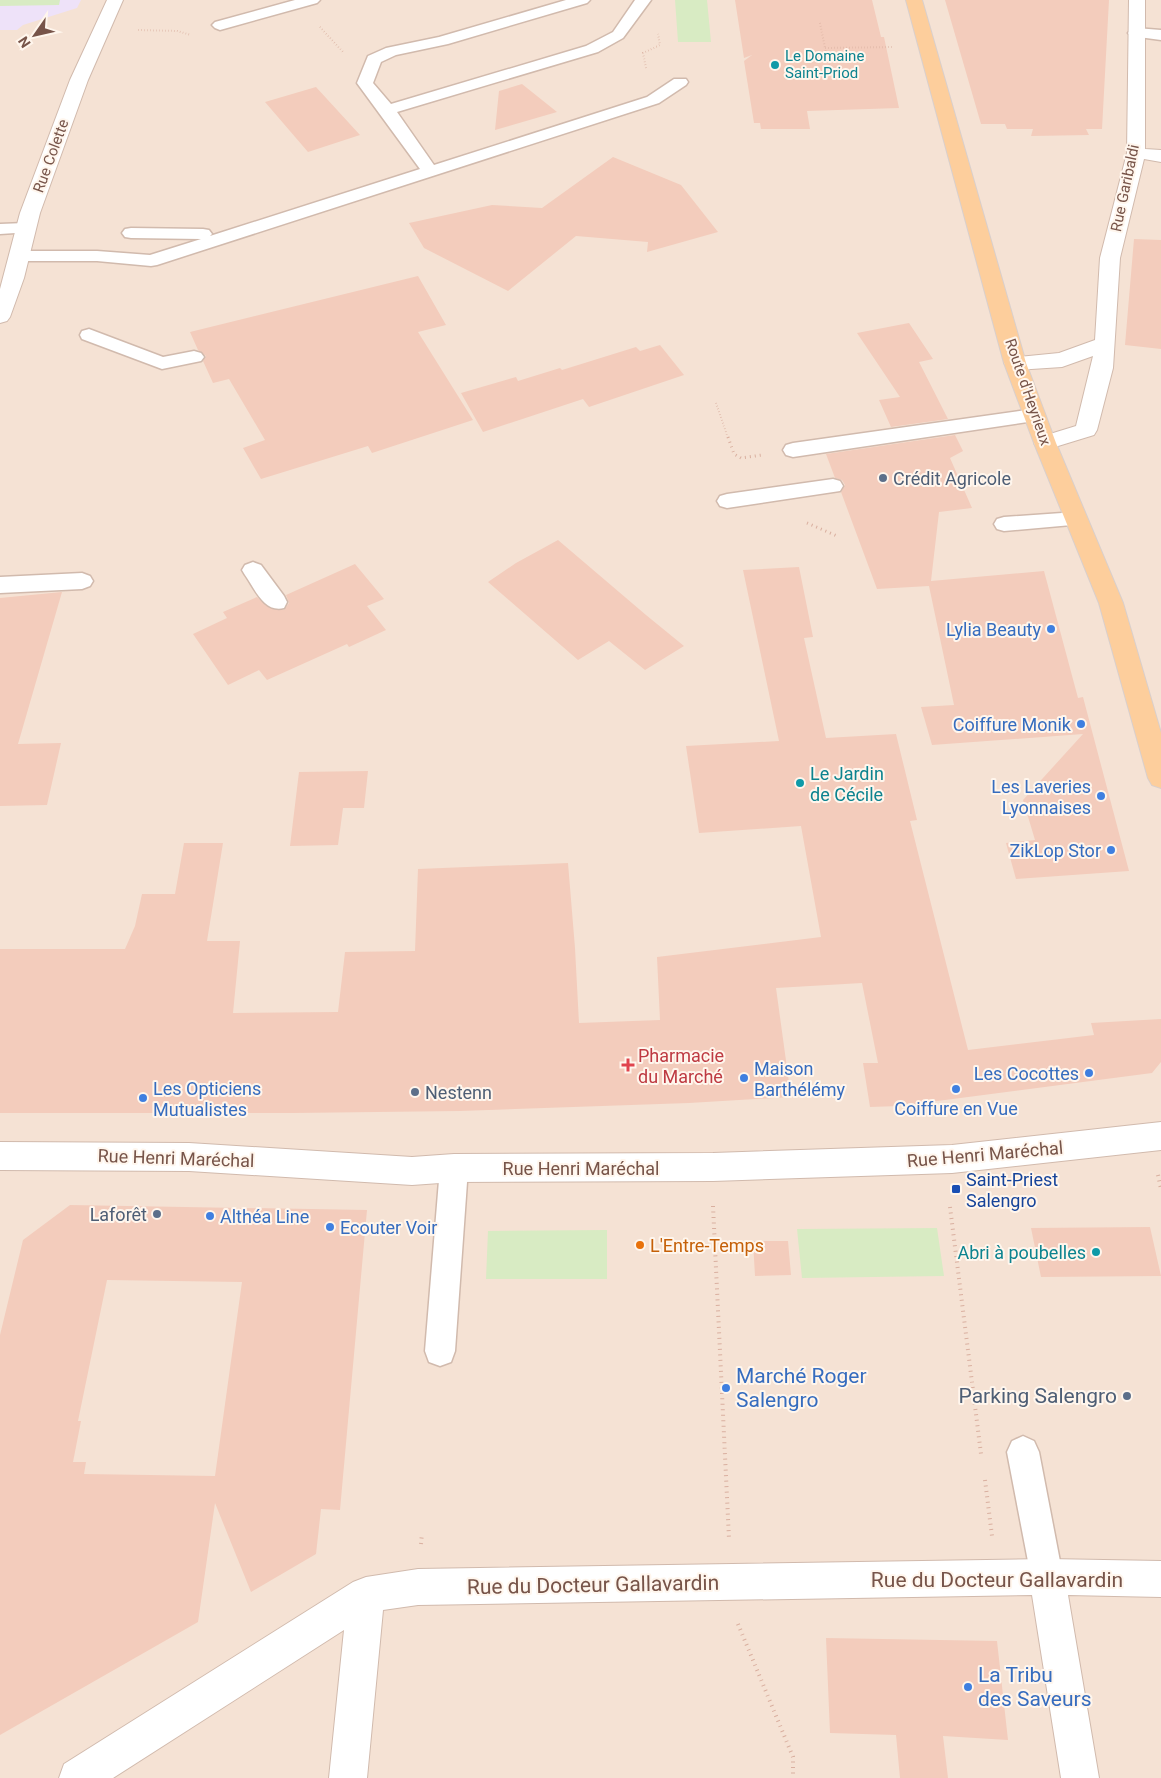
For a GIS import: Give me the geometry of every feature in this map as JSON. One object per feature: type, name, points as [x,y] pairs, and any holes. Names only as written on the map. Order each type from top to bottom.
[{"type":"main road","name":"Route d'Heyrieux","points":[[914,0],[1015,363],[1045,443],[1111,603],[1161,778]]},
{"type":"street","name":"Rue Colette","points":[[0,317],[14,278],[25,228],[79,80],[115,0]]},
{"type":"street","name":"Rue Garibaldi","points":[[1045,443],[1086,430],[1102,368],[1110,258],[1136,153],[1137,0]]},
{"type":"street","points":[[1136,153],[1161,156]]},
{"type":"street","points":[[1015,363],[1062,360],[1105,344]]},
{"type":"street","name":"Rue Henri Maréchal","points":[[0,1156],[189,1157],[412,1170],[454,1168],[713,1167],[952,1160],[1161,1136]]},
{"type":"street","points":[[1047,1578],[1080,1778]]},
{"type":"street","name":"Rue du Docteur Gallavardin","points":[[78,1778],[366,1595],[418,1587],[1047,1578],[1161,1579]]},
{"type":"street","points":[[348,1778],[366,1595]]},
{"type":"lane","points":[[220,25],[312,0]]},
{"type":"lane","points":[[431,172],[387,110],[364,83],[374,59],[392,51],[442,41],[582,0]]},
{"type":"lane","points":[[387,110],[592,49],[618,35],[644,1]]},
{"type":"lane","points":[[1136,33],[1161,35]]},
{"type":"lane","points":[[19,256],[97,256],[151,260],[653,100],[680,82]]},
{"type":"lane","points":[[0,229],[25,228]]},
{"type":"lane","points":[[131,233],[203,234]]},
{"type":"lane","points":[[89,335],[162,363],[194,357]]},
{"type":"lane","points":[[793,450],[1034,415]]},
{"type":"lane","points":[[727,501],[833,486]]},
{"type":"lane","points":[[1004,524],[1076,519]]},
{"type":"lane","points":[[253,570],[276,602]]},
{"type":"lane","points":[[0,585],[82,581]]},
{"type":"lane","points":[[440,1351],[454,1168]]},
{"type":"lane","points":[[1023,1452],[1047,1578]]},
{"type":"path","points":[[644,1],[653,0],[660,45],[643,53],[653,100]]},
{"type":"path","points":[[820,23],[831,74]]},
{"type":"path","points":[[316,24],[346,55],[374,59]]},
{"type":"path","points":[[102,30],[177,31],[198,38]]},
{"type":"path","points":[[825,48],[927,47]]},
{"type":"path","points":[[716,403],[734,454],[741,458],[793,450]]},
{"type":"path","points":[[800,523],[809,523],[837,536]]},
{"type":"path","points":[[713,1167],[730,1583],[733,1612],[792,1757],[793,1778]]},
{"type":"path","points":[[950,1207],[982,1462]]},
{"type":"path","points":[[984,1471],[992,1536]]},
{"type":"shaded area","points":[[0,0],[1161,0],[1161,1778],[0,1778]]},
{"type":"shaded area","points":[[0,0],[81,0],[77,8],[23,25],[17,30],[0,30]]},
{"type":"green space","points":[[0,0],[60,0],[59,5],[0,6]]},
{"type":"green space","points":[[675,0],[707,0],[711,42],[678,42]]},
{"type":"green space","points":[[937,1228],[944,1276],[802,1278],[797,1229]]},
{"type":"green space","points":[[607,1230],[607,1279],[486,1279],[488,1231]]},
{"type":"building","name":"Le Domaine Saint-Priod","points":[[735,0],[872,0],[881,37],[884,37],[899,108],[807,111],[810,129],[761,129],[760,123],[754,123],[744,61],[752,55],[744,58]]},
{"type":"building","points":[[945,0],[1109,0],[1102,129],[1086,129],[1089,135],[1031,136],[1033,129],[1007,129],[1005,124],[981,124]]},
{"type":"building","points":[[522,84],[557,112],[495,130],[499,91]]},
{"type":"building","points":[[316,87],[360,135],[308,152],[265,102]]},
{"type":"building","points":[[613,157],[681,185],[718,232],[647,252],[648,242],[576,236],[508,291],[424,248],[409,223],[492,205],[542,208]]},
{"type":"building","points":[[1134,239],[1161,240],[1161,349],[1125,345]]},
{"type":"building","points":[[418,276],[446,325],[418,332],[473,420],[372,453],[368,446],[261,479],[243,448],[265,440],[229,379],[213,383],[203,361],[206,356],[198,350],[190,332]]},
{"type":"building","points":[[909,323],[933,359],[919,362],[948,419],[891,427],[879,400],[900,397],[857,333]]},
{"type":"building","points":[[660,345],[684,375],[589,407],[583,399],[483,432],[461,393],[516,377],[518,381],[560,368],[562,370],[636,347],[640,351]]},
{"type":"building","points":[[955,435],[963,451],[950,458],[972,508],[939,512],[931,581],[1044,571],[1078,698],[1083,697],[1129,871],[1016,879],[1006,843],[1035,840],[1023,800],[1083,734],[932,745],[921,707],[954,705],[929,586],[877,589],[841,492],[845,485],[842,480],[835,478],[826,454]]},
{"type":"building","points":[[558,540],[684,646],[645,670],[609,641],[578,660],[488,582],[516,563]]},
{"type":"building","points":[[355,564],[384,599],[367,606],[386,630],[349,647],[347,644],[267,680],[259,670],[228,685],[193,634],[227,618],[223,612],[257,597],[270,608],[284,610],[289,603],[286,595]]},
{"type":"building","points":[[799,567],[813,637],[804,638],[826,738],[896,734],[917,820],[910,821],[968,1050],[1094,1035],[1091,1023],[1161,1019],[1161,1062],[1152,1073],[899,1106],[870,1107],[863,1063],[878,1063],[862,983],[776,988],[791,1097],[689,1103],[460,1111],[0,1113],[0,949],[125,949],[135,926],[142,894],[175,894],[184,843],[223,843],[207,941],[240,941],[233,1013],[338,1012],[345,952],[415,951],[418,869],[568,863],[579,1023],[660,1020],[657,957],[821,937],[801,826],[699,833],[686,746],[779,741],[743,570]]},
{"type":"building","points":[[62,592],[18,744],[61,743],[47,805],[0,806],[0,598]]},
{"type":"building","points":[[368,771],[364,808],[343,808],[338,845],[290,846],[299,772]]},
{"type":"building","points":[[70,1205],[367,1210],[340,1510],[321,1509],[316,1554],[251,1592],[215,1503],[198,1622],[0,1735],[0,1335],[23,1240]],"holes":[[[107,1280],[242,1282],[215,1476],[84,1474],[86,1462],[73,1462],[81,1421],[78,1421]]]},
{"type":"building","name":"Abri à poubelles","points":[[1150,1227],[1161,1276],[1041,1277],[1031,1228]]},
{"type":"building","points":[[753,1241],[788,1241],[791,1275],[755,1276]]},
{"type":"building","points":[[826,1638],[997,1641],[1008,1740],[943,1736],[948,1778],[900,1778],[896,1735],[830,1733]]},
{"type":"place","name":"Le Domaine Saint-Priod","points":[[775,65]]},
{"type":"place","name":"Crédit Agricole","points":[[883,478]]},
{"type":"place","name":"Lylia Beauty","points":[[1051,629]]},
{"type":"place","name":"Coiffure Monik","points":[[1081,724]]},
{"type":"place","name":"Le Jardin de Cécile","points":[[800,783]]},
{"type":"place","name":"Les Laveries Lyonnaises","points":[[1101,796]]},
{"type":"place","name":"ZikLop Stor","points":[[1111,850]]},
{"type":"place","name":"Pharmacie du Marché","points":[[628,1065]]},
{"type":"place","name":"Les Cocottes","points":[[1089,1073]]},
{"type":"place","name":"Maison Barthélémy","points":[[744,1078]]},
{"type":"place","name":"Coiffure en Vue","points":[[956,1089]]},
{"type":"place","name":"Nestenn","points":[[415,1092]]},
{"type":"place","name":"Les Opticiens Mutualistes","points":[[143,1098]]},
{"type":"place","name":"Saint-Priest Salengro","points":[[956,1189]]},
{"type":"place","name":"Laforêt","points":[[157,1214]]},
{"type":"place","name":"Althéa Line","points":[[210,1216]]},
{"type":"place","name":"Ecouter Voir","points":[[330,1227]]},
{"type":"place","name":"L'Entre-Temps","points":[[640,1245]]},
{"type":"place","name":"Abri à poubelles","points":[[1096,1252]]},
{"type":"place","name":"Marché Roger Salengro","points":[[726,1388]]},
{"type":"place","name":"Parking Salengro","points":[[1127,1396]]},
{"type":"place","name":"La Tribu des Saveurs","points":[[968,1687]]}]
